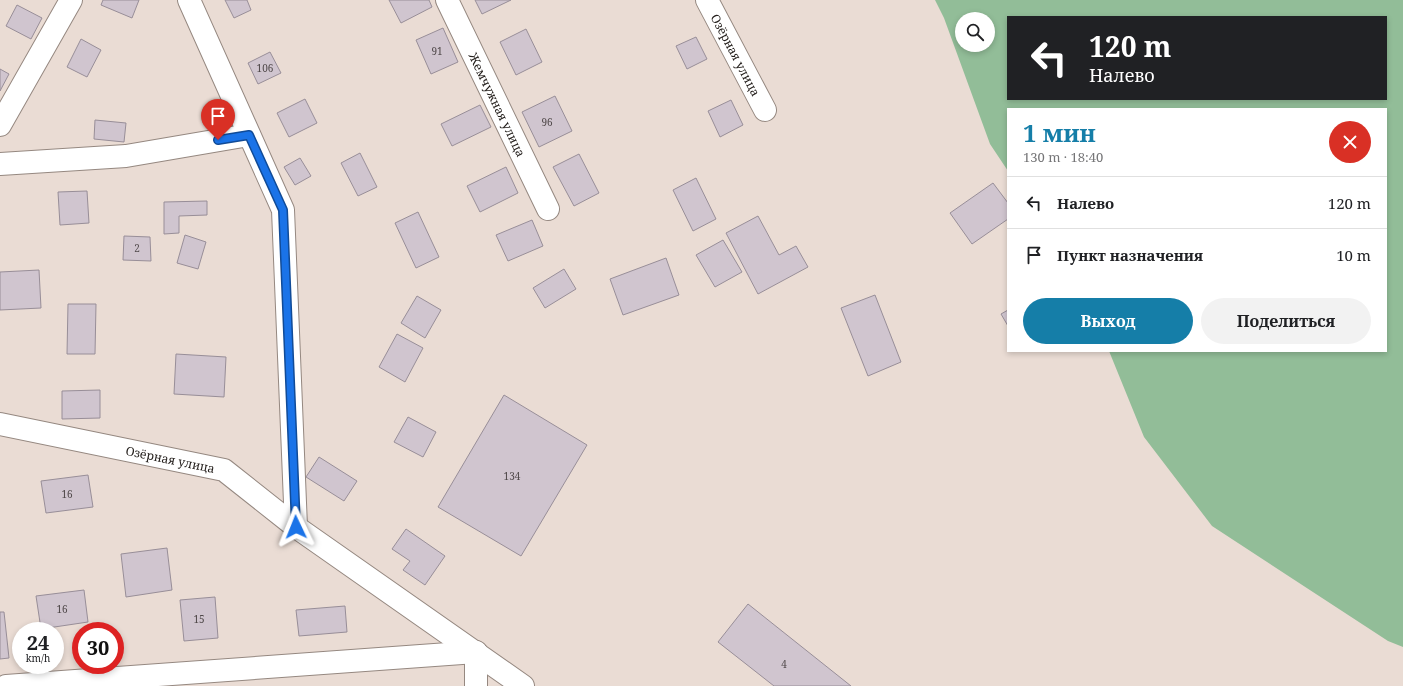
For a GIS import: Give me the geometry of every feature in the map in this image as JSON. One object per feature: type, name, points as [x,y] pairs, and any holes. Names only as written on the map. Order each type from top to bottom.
[{"type":"street","points":[[0,125],[71,0]]},
{"type":"street","points":[[189,0],[283,210],[296,527]]},
{"type":"street","name":"Жемчужная улица","points":[[447,0],[548,209]]},
{"type":"street","name":"Озёрная улица","points":[[707,0],[765,110]]},
{"type":"street","points":[[0,164],[126,156],[249,135]]},
{"type":"street","name":"Озёрная улица","points":[[0,424],[224,470],[296,527],[523,686]]},
{"type":"street","points":[[6,686],[476,652],[476,686]]},
{"type":"green space","points":[[935,0],[1403,0],[1403,647],[1388,641],[1212,526],[1144,437],[1109,352],[1387,352],[1387,108],[1007,108],[1007,170],[990,144],[956,52],[995,52],[995,12],[955,12],[955,48],[944,18]]},
{"type":"building","points":[[103,0],[139,0],[132,18],[101,5]]},
{"type":"building","points":[[225,0],[247,0],[251,10],[234,18]]},
{"type":"building","points":[[389,0],[429,0],[432,7],[401,23]]},
{"type":"building","points":[[475,0],[511,0],[482,14]]},
{"type":"building","points":[[17,5],[42,18],[31,39],[6,26]]},
{"type":"building","points":[[443,28],[458,62],[431,74],[416,40]]},
{"type":"building","points":[[526,29],[542,62],[516,75],[500,42]]},
{"type":"building","points":[[696,37],[707,59],[687,69],[676,46]]},
{"type":"building","points":[[81,39],[101,50],[87,77],[67,67]]},
{"type":"building","points":[[270,52],[281,73],[258,84],[248,63]]},
{"type":"building","points":[[0,69],[9,74],[0,91]]},
{"type":"building","points":[[555,96],[572,131],[539,147],[522,112]]},
{"type":"building","points":[[305,99],[317,123],[289,137],[277,113]]},
{"type":"building","points":[[731,100],[743,125],[720,137],[708,111]]},
{"type":"building","points":[[480,105],[491,127],[452,146],[441,124]]},
{"type":"building","points":[[95,120],[126,123],[124,142],[94,139]]},
{"type":"building","points":[[360,153],[377,187],[358,196],[341,163]]},
{"type":"building","points":[[579,154],[599,193],[574,206],[553,167]]},
{"type":"building","points":[[300,158],[311,176],[295,185],[284,167]]},
{"type":"building","points":[[506,167],[518,193],[480,212],[467,186]]},
{"type":"building","points":[[696,178],[716,219],[693,231],[673,190]]},
{"type":"building","points":[[993,183],[1007,202],[1007,220],[972,244],[950,213]]},
{"type":"building","points":[[87,191],[89,223],[60,225],[58,192]]},
{"type":"building","points":[[207,201],[207,215],[179,216],[179,233],[164,234],[164,202]]},
{"type":"building","points":[[418,212],[439,257],[416,268],[395,223]]},
{"type":"building","points":[[758,216],[779,255],[796,246],[808,267],[758,294],[726,233]]},
{"type":"building","points":[[532,220],[543,246],[508,261],[496,235]]},
{"type":"building","points":[[185,235],[206,242],[198,269],[177,263]]},
{"type":"building","points":[[124,236],[150,237],[151,261],[123,260]]},
{"type":"building","points":[[723,240],[742,272],[715,287],[696,255]]},
{"type":"building","points":[[666,258],[679,295],[623,315],[610,279]]},
{"type":"building","points":[[564,269],[576,289],[545,308],[533,288]]},
{"type":"building","points":[[39,270],[41,308],[0,310],[0,272]]},
{"type":"building","points":[[875,295],[901,362],[868,376],[841,308]]},
{"type":"building","points":[[417,296],[441,310],[425,338],[401,323]]},
{"type":"building","points":[[68,304],[96,304],[95,354],[67,354]]},
{"type":"building","points":[[1007,311],[1007,324],[1001,314]]},
{"type":"building","points":[[397,334],[423,348],[405,382],[379,367]]},
{"type":"building","points":[[176,354],[226,357],[224,397],[174,394]]},
{"type":"building","points":[[100,390],[100,418],[62,419],[62,391]]},
{"type":"building","points":[[504,395],[587,445],[521,556],[438,507]]},
{"type":"building","points":[[408,417],[436,432],[423,457],[394,442]]},
{"type":"building","points":[[319,457],[357,481],[344,501],[306,477]]},
{"type":"building","points":[[88,475],[93,507],[46,513],[41,481]]},
{"type":"building","points":[[406,529],[445,556],[425,585],[403,570],[410,561],[392,549]]},
{"type":"building","points":[[167,548],[172,590],[126,597],[121,554]]},
{"type":"building","points":[[84,590],[88,622],[72,622],[72,624],[64,626],[64,622],[40,622],[36,596]]},
{"type":"building","points":[[215,597],[218,638],[184,641],[180,600]]},
{"type":"building","points":[[748,604],[851,686],[774,686],[718,642]]},
{"type":"building","points":[[345,606],[347,632],[299,636],[296,610]]},
{"type":"building","points":[[0,612],[4,612],[9,658],[0,659]]},
{"type":"route","points":[[218,140],[249,135],[283,210],[296,527]]}]
